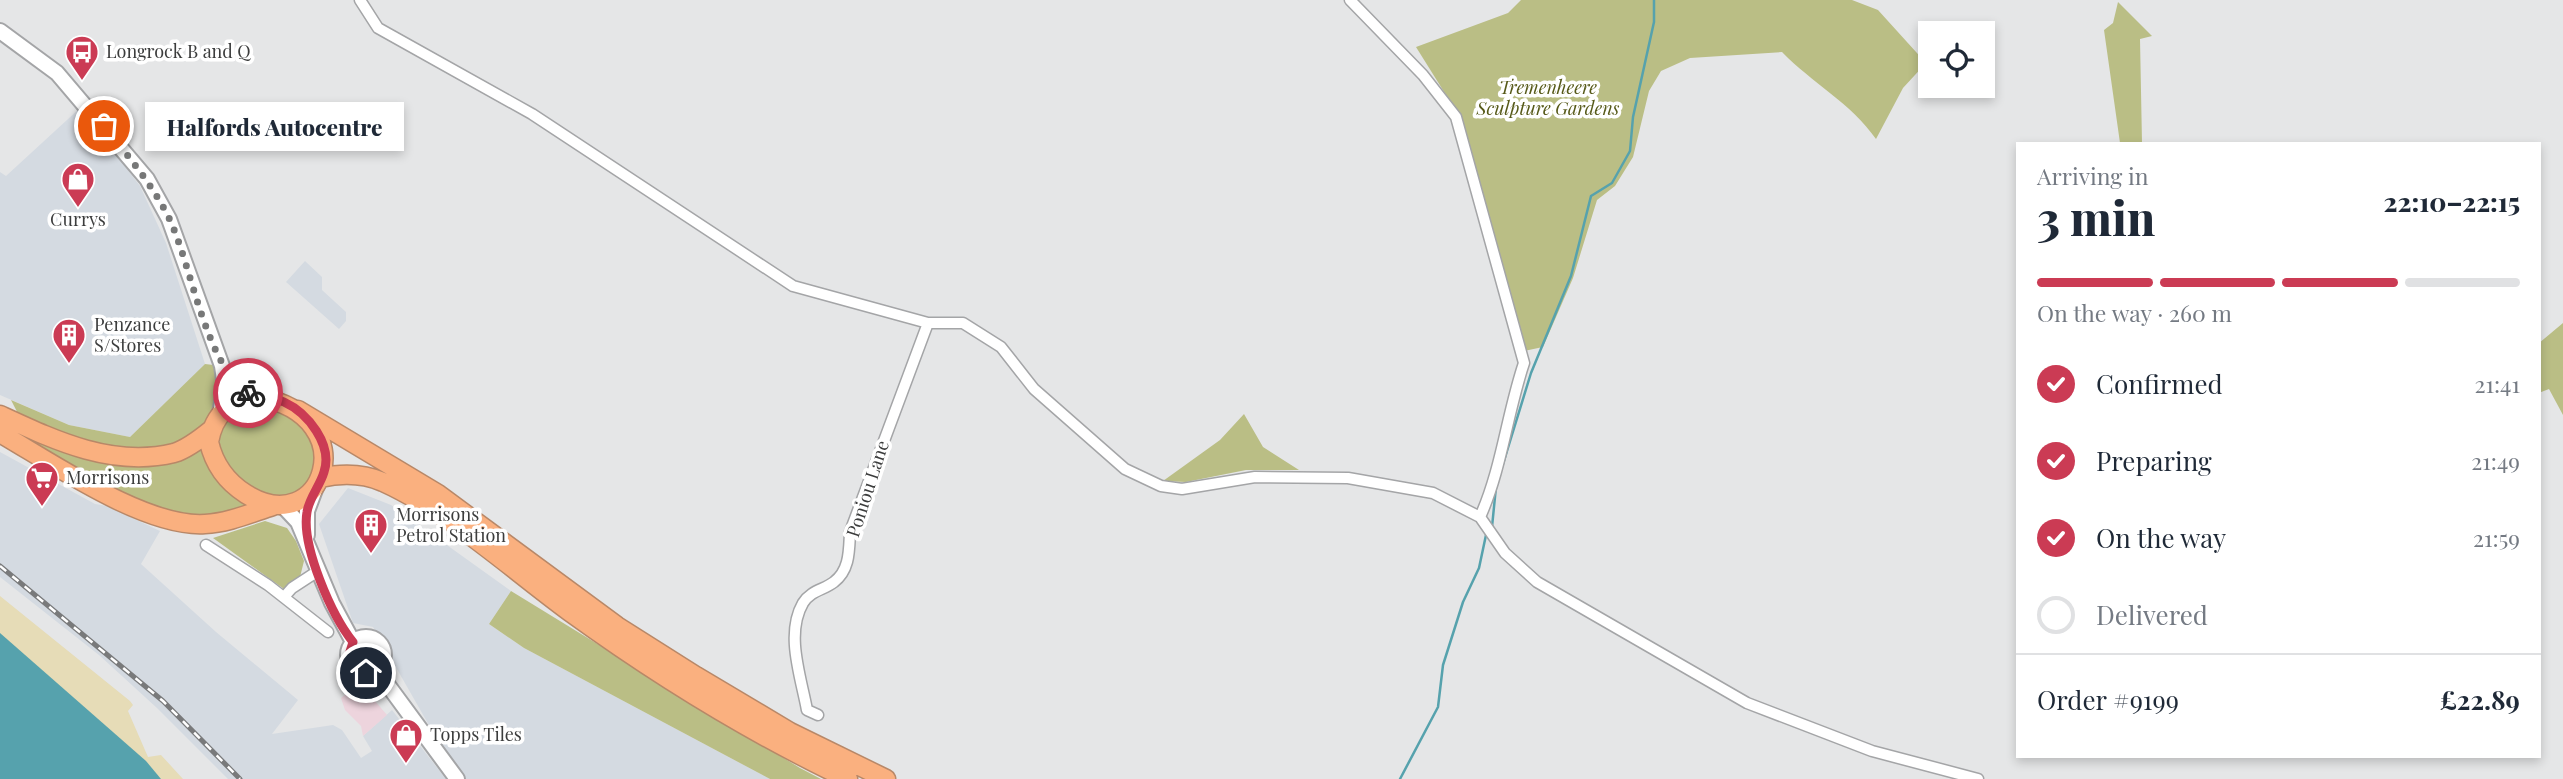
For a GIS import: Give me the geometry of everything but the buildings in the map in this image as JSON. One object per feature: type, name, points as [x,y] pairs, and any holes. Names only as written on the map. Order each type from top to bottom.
[{"type":"highway","points":[[278,505],[237,488],[212,456],[209,442],[211,430],[220,413],[234,403],[260,397],[282,401],[298,410],[438,494],[617,626],[695,676],[790,732],[886,779]]},
{"type":"highway","points":[[298,410],[316,429],[322,444],[325,460],[319,481]]},
{"type":"highway","points":[[0,415],[86,450],[121,456],[176,453],[211,430]]},
{"type":"highway","points":[[0,433],[127,503],[164,519],[206,524],[295,501],[319,481],[341,473],[380,481],[443,517],[600,634],[679,685],[848,779]]},
{"type":"street","points":[[360,0],[378,28],[532,114],[793,286],[928,323],[963,323],[1002,347],[1034,389],[1125,469],[1161,486],[1182,488],[1255,477],[1349,478],[1433,493],[1480,517],[1505,553],[1537,582],[1747,703],[1872,751],[1978,779]]},
{"type":"street","points":[[1350,0],[1423,75],[1456,117],[1524,363],[1512,398],[1498,465],[1480,517]]},
{"type":"street","points":[[0,31],[57,73],[147,179],[169,219],[222,366],[225,387],[220,413]]},
{"type":"street","name":"Poniou Lane","points":[[818,715],[807,710],[794,639],[798,615],[813,592],[835,581],[849,560],[850,532],[928,323]]},
{"type":"street","points":[[222,366],[238,386],[260,397]]},
{"type":"street","points":[[306,540],[307,511],[319,481]]},
{"type":"street","points":[[278,505],[298,522],[318,571],[353,642],[348,658],[351,666],[360,672],[376,669]]},
{"type":"street","points":[[206,545],[284,597],[328,632]]},
{"type":"street","points":[[284,597],[292,588],[318,571]]},
{"type":"street","points":[[353,642],[364,637],[380,645],[383,655],[376,669]]},
{"type":"street","points":[[376,669],[457,779]]},
{"type":"shaded area","points":[[80,108],[140,186],[166,243],[205,364],[130,437],[69,425],[0,395],[0,172],[6,176]]},
{"type":"shaded area","points":[[305,261],[322,277],[322,290],[346,312],[346,321],[339,329],[286,282]]},
{"type":"shaded area","points":[[0,452],[95,504],[107,506],[160,531],[141,564],[216,632],[298,700],[272,734],[333,725],[342,730],[361,758],[372,751],[363,736],[392,710],[446,779],[228,779],[99,655],[0,577]]},
{"type":"shaded area","points":[[348,488],[391,505],[511,591],[489,624],[524,648],[770,779],[453,779],[425,733],[430,727],[373,627],[353,623],[319,524]]},
{"type":"shaded area","points":[[356,686],[362,686],[387,715],[363,736],[361,726],[345,710],[341,698]]},
{"type":"green space","name":"Tremenheere Sculpture Gardens","points":[[1521,0],[1852,0],[1878,10],[1918,54],[1918,72],[1903,88],[1876,139],[1855,115],[1782,52],[1690,58],[1661,71],[1649,91],[1633,157],[1615,186],[1597,200],[1573,278],[1543,347],[1524,351],[1482,189],[1451,103],[1416,47],[1508,13]]},
{"type":"green space","points":[[2118,2],[2152,36],[2140,39],[2142,142],[2120,142],[2104,30],[2113,23]]},
{"type":"green space","points":[[2563,323],[2563,415],[2549,389],[2541,392],[2541,341]]},
{"type":"green space","points":[[205,364],[222,366],[212,456],[262,503],[206,524],[126,503],[33,443],[11,400],[69,425],[130,437]]},
{"type":"green space","points":[[261,407],[298,422],[311,439],[314,450],[313,478],[295,492],[275,496],[255,490],[238,478],[226,461],[220,443],[222,426],[236,413]]},
{"type":"green space","points":[[1244,414],[1263,447],[1299,470],[1246,470],[1186,482],[1163,481],[1220,440]]},
{"type":"green space","points":[[265,521],[287,528],[304,561],[300,577],[284,589],[213,538]]},
{"type":"green space","points":[[511,591],[821,779],[770,779],[524,648],[489,624]]},
{"type":"sand","points":[[0,596],[130,701],[133,705],[128,711],[148,757],[161,755],[183,779],[0,779]]},
{"type":"water","points":[[0,633],[146,761],[161,779],[0,779]]},
{"type":"waterway","points":[[1499,477],[1531,373],[1571,276],[1591,196],[1612,183],[1630,151],[1633,117],[1654,22],[1654,0]]},
{"type":"waterway","points":[[1492,527],[1496,487]]},
{"type":"waterway","points":[[1400,779],[1438,707],[1443,665],[1463,602],[1479,568],[1486,535]]},
{"type":"railway","points":[[0,566],[163,701],[240,779]]},
{"type":"way so far","points":[[104,126],[147,179],[169,219],[222,366],[238,386],[248,393]]},
{"type":"place","name":"Longrock B and Q","points":[[82,82]]},
{"type":"place","name":"Halfords Autocentre","points":[[104,126]]},
{"type":"place","name":"Currys","points":[[78,209]]},
{"type":"place","name":"Penzance S/Stores","points":[[69,365]]},
{"type":"place","name":"Morrisons","points":[[42,508]]},
{"type":"place","name":"Morrisons Petrol Station","points":[[371,555]]},
{"type":"place","name":"Topps Tiles","points":[[406,765]]},
{"type":"route","points":[[248,393],[282,401],[298,410],[316,429],[325,460],[324,472],[307,511],[306,540],[332,603],[353,642],[348,658],[351,666],[366,673]]}]
